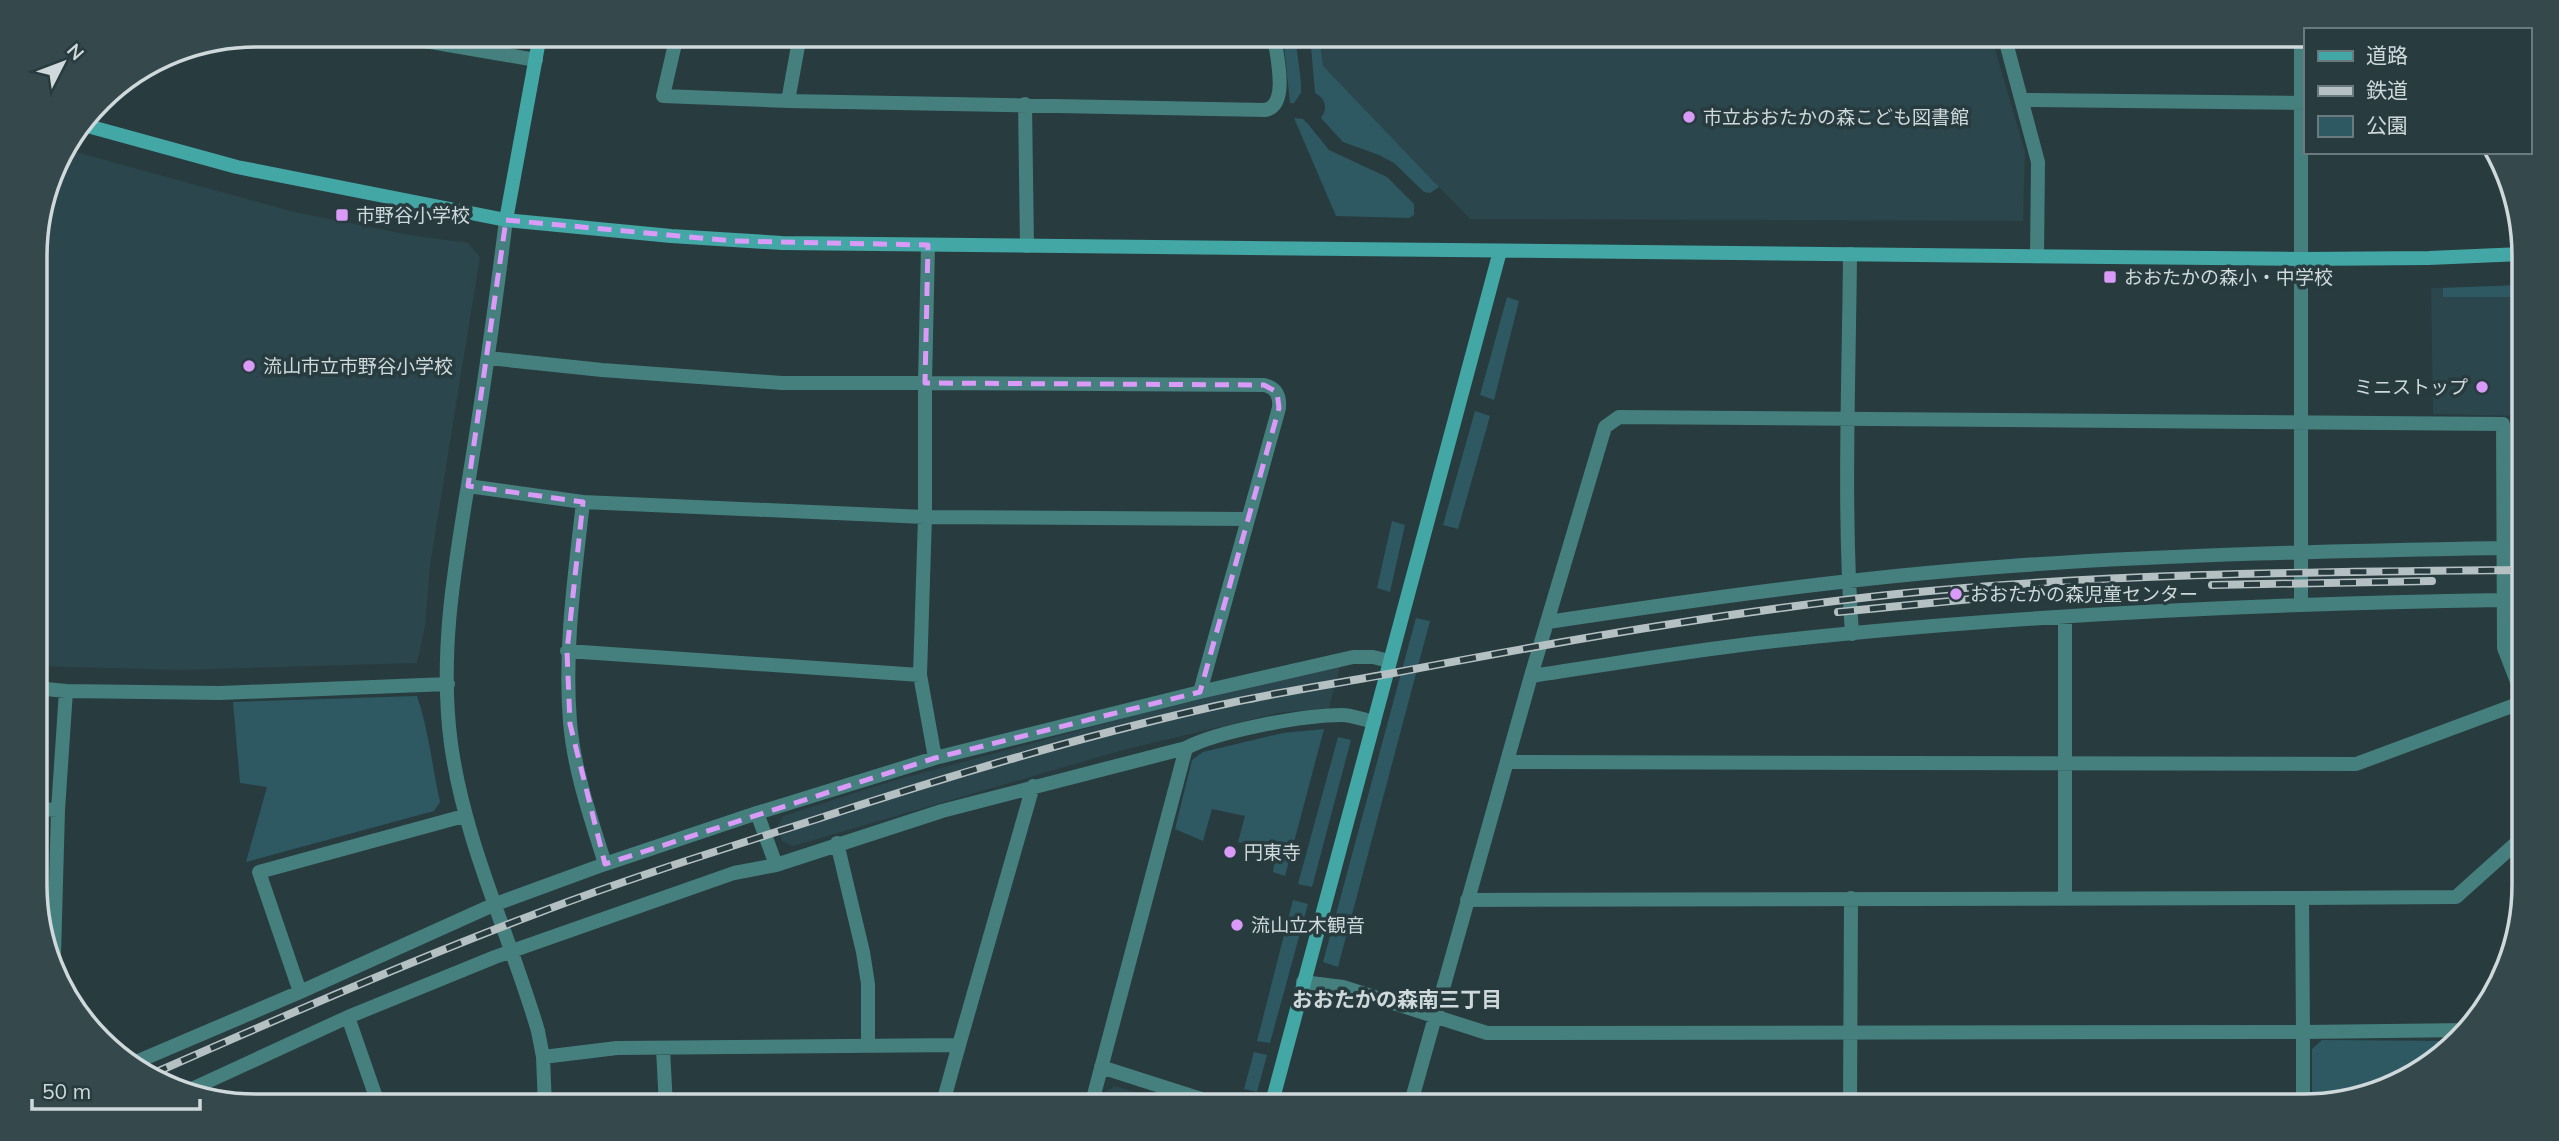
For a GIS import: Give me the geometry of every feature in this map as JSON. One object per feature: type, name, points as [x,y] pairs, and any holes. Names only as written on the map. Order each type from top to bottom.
[{"type":"street","points":[[463,47],[536,60]]},
{"type":"street","points":[[538,47],[506,220],[488,358],[452,574],[447,652],[451,742],[464,816],[493,905],[529,1000],[543,1057],[545,1094]]},
{"type":"street","points":[[674,47],[663,96],[788,101],[1272,109],[1279,99],[1280,90],[1275,47]]},
{"type":"street","points":[[788,101],[798,47]]},
{"type":"street","points":[[2008,47],[2038,162],[2037,256]]},
{"type":"street","points":[[2301,47],[2301,603]]},
{"type":"street","points":[[2023,100],[2303,103]]},
{"type":"street","points":[[1025,104],[1027,246]]},
{"type":"street","points":[[93,127],[237,167],[506,220],[733,241],[804,244],[2300,260],[2512,254]]},
{"type":"street","points":[[928,245],[920,675],[935,758]]},
{"type":"street","points":[[1274,1094],[1500,251]]},
{"type":"street","points":[[1850,254],[1846,419],[1848,582],[1852,634]]},
{"type":"street","points":[[488,358],[601,370],[782,383],[1272,387],[1280,399],[1279,408],[1200,692]]},
{"type":"street","points":[[1413,1093],[1531,676],[1605,427],[1619,417],[2503,424],[2502,600],[2504,648],[2512,669]]},
{"type":"street","points":[[468,486],[583,502],[925,517],[1247,519]]},
{"type":"street","points":[[583,502],[567,651],[570,724],[581,785],[605,864]]},
{"type":"street","points":[[1548,622],[1732,594],[2009,566],[2302,551],[2503,548]]},
{"type":"street","points":[[1531,676],[1756,643],[2065,617],[2301,603],[2502,600]]},
{"type":"street","points":[[2065,617],[2065,897]]},
{"type":"street","points":[[567,651],[920,675]]},
{"type":"street","points":[[142,1059],[493,905],[757,813],[935,758],[1200,692],[1353,657],[1373,657],[1389,661]]},
{"type":"street","points":[[47,689],[220,693],[448,684]]},
{"type":"street","points":[[54,940],[58,810],[66,691]]},
{"type":"street","points":[[1507,762],[2356,764],[2512,705]]},
{"type":"street","points":[[198,1086],[348,1017],[511,951],[734,873],[776,864],[942,811],[1186,748],[1202,740],[1290,721],[1344,715],[1374,722]]},
{"type":"street","points":[[1094,1094],[1186,748]]},
{"type":"street","points":[[945,1094],[1033,786]]},
{"type":"street","points":[[47,809],[58,810]]},
{"type":"street","points":[[757,813],[776,864]]},
{"type":"street","points":[[300,992],[259,872],[464,816]]},
{"type":"street","points":[[837,843],[868,984],[868,1046]]},
{"type":"street","points":[[1467,900],[2456,897],[2512,847]]},
{"type":"street","points":[[1850,1093],[1851,898]]},
{"type":"street","points":[[2302,898],[2303,1093]]},
{"type":"street","points":[[1303,982],[1343,987],[1487,1033],[2452,1030]]},
{"type":"street","points":[[348,1017],[375,1094]]},
{"type":"street","points":[[543,1057],[617,1048],[959,1045]]},
{"type":"street","points":[[663,1049],[665,1094]]},
{"type":"street","points":[[1101,1067],[1184,1094]]},
{"type":"highlighted area","points":[[506,220],[733,241],[928,245],[925,383],[1264,385],[1277,392],[1279,408],[1200,692],[935,758],[605,864],[570,724],[567,651],[583,502],[468,486]]},
{"type":"shaded area","points":[[1320,47],[1994,47],[2025,152],[2023,221],[1470,219],[1322,66]]},
{"type":"shaded area","name":"流山市立市野谷小学校","points":[[76,152],[294,212],[410,235],[468,243],[480,257],[430,565],[425,627],[417,663],[182,670],[47,666],[48,243],[54,202]]},
{"type":"shaded area","points":[[2512,285],[2512,416],[2433,414],[2431,288]]},
{"type":"shaded area","points":[[1340,666],[1329,708],[1278,713],[1123,750],[793,846],[782,841],[777,827],[783,816],[889,782],[1136,715]]},
{"type":"shaded area","points":[[1115,1086],[1141,1094],[1104,1094]]},
{"type":"green space","points":[[1284,47],[1297,47],[1301,93],[1294,103],[1290,103]]},
{"type":"green space","points":[[1311,47],[1321,47],[1323,66],[1439,187],[1430,193],[1424,192],[1394,163],[1343,142],[1321,118],[1325,104],[1315,93]]},
{"type":"green space","points":[[1294,118],[1303,119],[1329,150],[1387,177],[1414,204],[1414,215],[1409,218],[1336,216]]},
{"type":"green space","points":[[2512,285],[2512,297],[2443,297],[2443,288]]},
{"type":"green space","points":[[1507,297],[1519,301],[1494,400],[1480,395]]},
{"type":"green space","points":[[1475,411],[1490,416],[1458,529],[1443,525]]},
{"type":"green space","points":[[1392,521],[1405,525],[1390,592],[1377,588]]},
{"type":"green space","points":[[1416,618],[1430,621],[1338,967],[1323,962]]},
{"type":"green space","points":[[417,696],[440,802],[434,811],[246,862],[267,787],[240,783],[233,702]]},
{"type":"green space","points":[[1324,729],[1285,876],[1273,872],[1275,859],[1260,856],[1261,848],[1238,842],[1245,816],[1212,809],[1203,841],[1175,829],[1192,760],[1203,752],[1283,733]]},
{"type":"green space","points":[[1338,737],[1351,740],[1312,887],[1298,884]]},
{"type":"green space","points":[[1293,900],[1308,904],[1270,1043],[1257,1041]]},
{"type":"green space","points":[[2322,1040],[2441,1041],[2419,1058],[2370,1083],[2316,1093],[2312,1093],[2312,1049]]},
{"type":"green space","points":[[1254,1052],[1267,1055],[1257,1092],[1244,1089]]},
{"type":"railway","points":[[161,1070],[440,951],[641,876],[1010,759],[1229,703],[1641,629],[1897,594],[2131,578],[2512,570]]},
{"type":"railway","points":[[2212,585],[2432,581]]},
{"type":"railway","points":[[1838,612],[2013,595]]},
{"type":"place","name":"市立おおたかの森こども図書館","points":[[1689,117]]},
{"type":"place","name":"市野谷小学校","points":[[342,215]]},
{"type":"place","name":"おおたかの森小・中学校","points":[[2110,277]]},
{"type":"place","name":"流山市立市野谷小学校","points":[[249,366]]},
{"type":"place","name":"ミニストップ","points":[[2482,387]]},
{"type":"place","name":"おおたかの森児童センター","points":[[1956,594]]},
{"type":"place","name":"円東寺","points":[[1230,852]]},
{"type":"place","name":"流山立木観音","points":[[1237,925]]},
{"type":"district","name":"おおたかの森南三丁目","points":[[1397,1000]]}]
